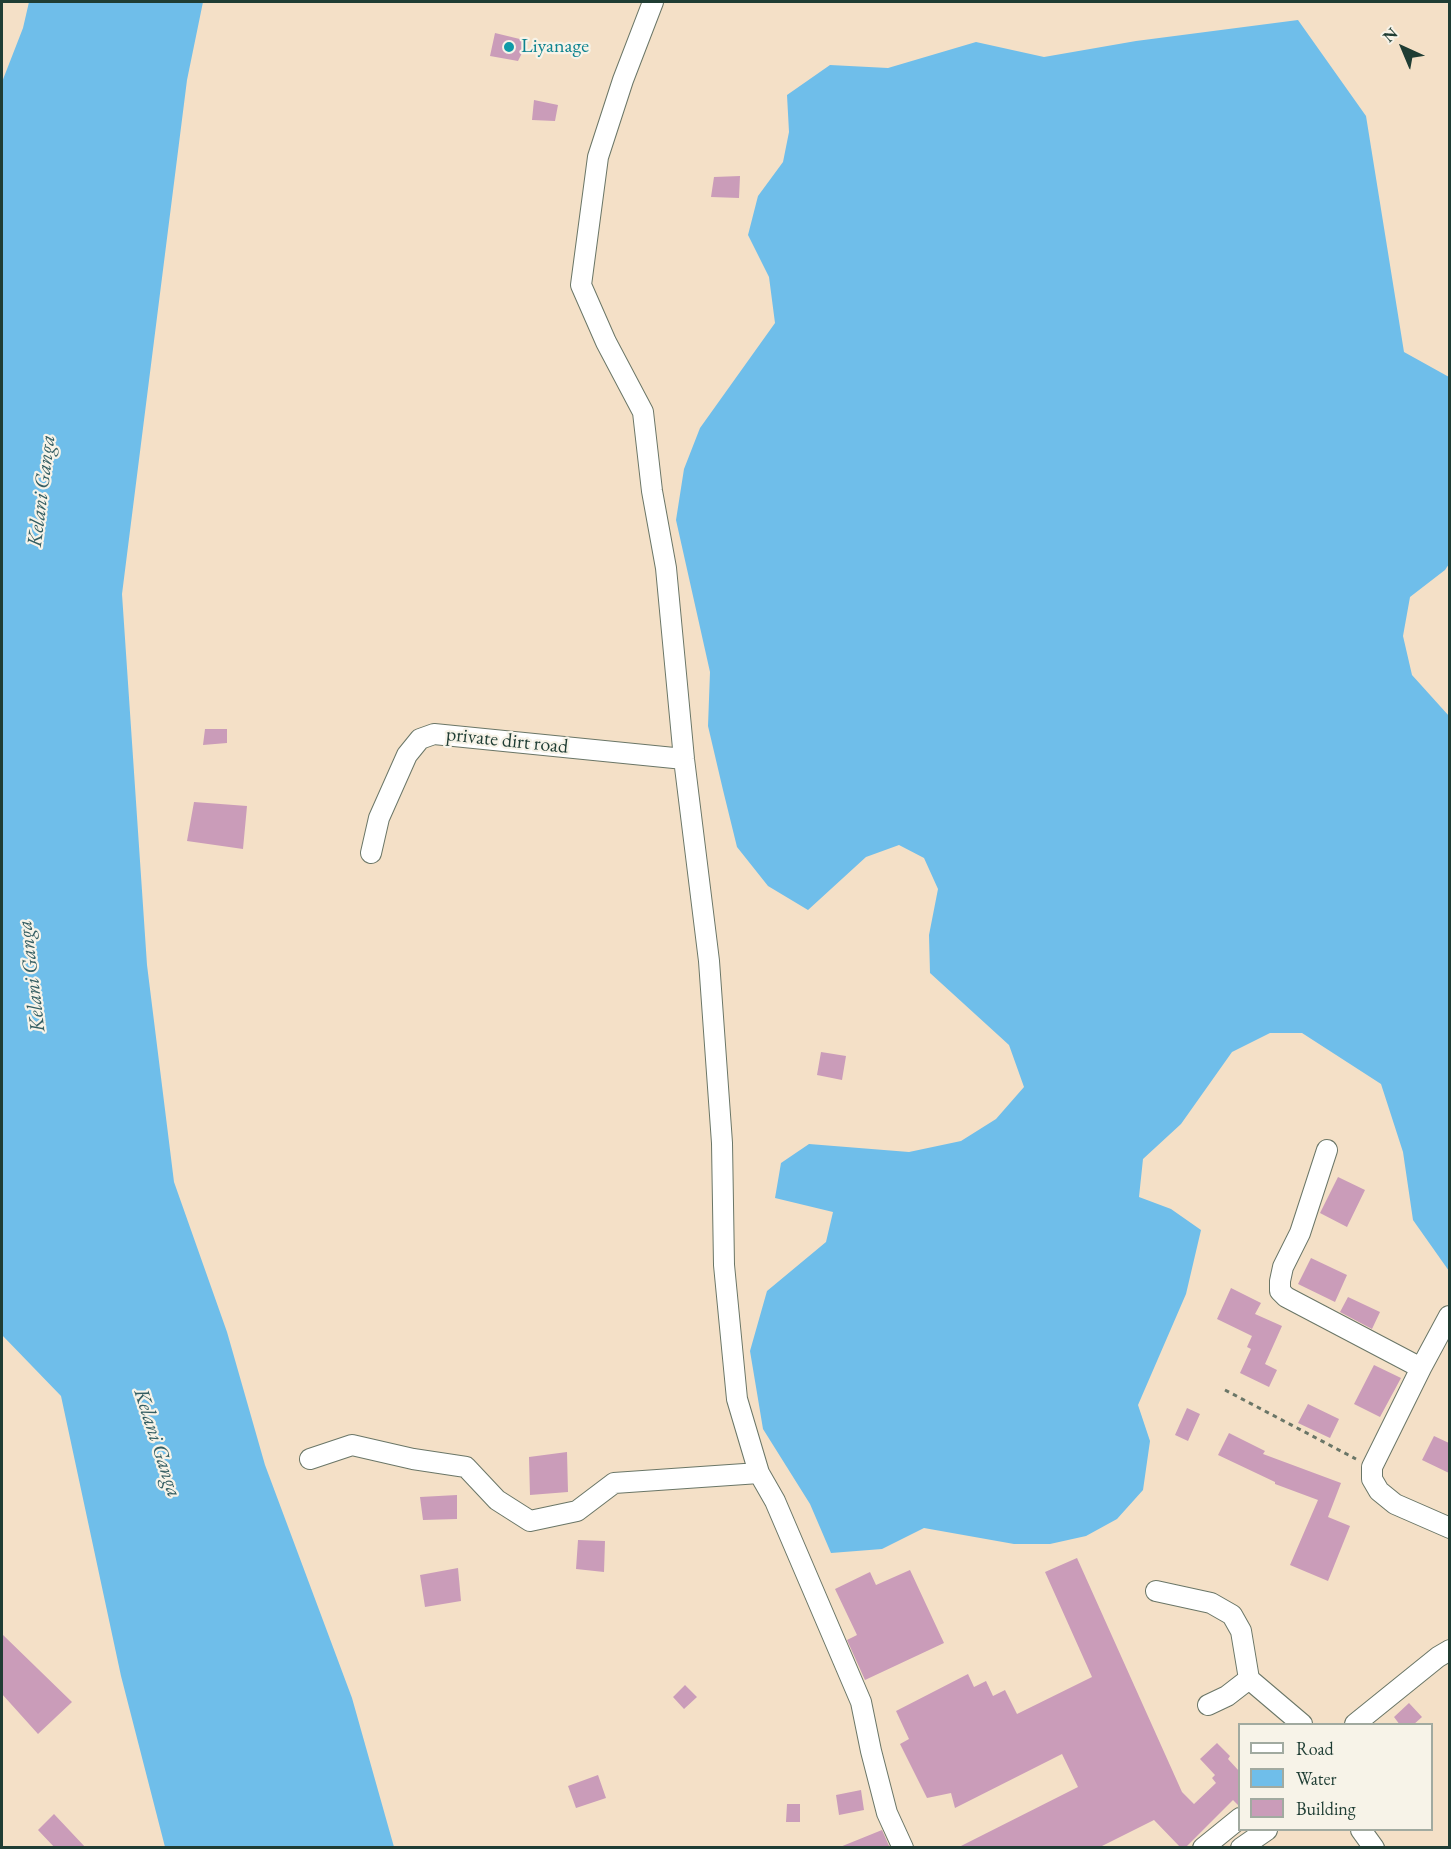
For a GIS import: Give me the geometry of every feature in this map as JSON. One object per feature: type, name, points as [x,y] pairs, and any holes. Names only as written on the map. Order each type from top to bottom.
[{"type":"street","points":[[653,2],[623,81],[598,157],[581,285],[606,342],[643,412],[652,491],[666,568],[684,759],[709,961],[722,1143],[724,1265],[737,1399],[759,1473],[775,1501],[861,1702],[887,1813],[903,1848]]},
{"type":"street","name":"private dirt road","points":[[371,853],[379,818],[407,755],[420,739],[434,734],[684,759]]},
{"type":"street","points":[[1327,1150],[1300,1233],[1283,1268],[1280,1281],[1281,1291],[1286,1297],[1421,1368]]},
{"type":"street","points":[[1449,1317],[1372,1467],[1372,1479],[1379,1491],[1395,1504],[1449,1528]]},
{"type":"street","points":[[310,1459],[352,1444],[414,1460],[466,1467],[497,1500],[530,1521],[578,1511],[614,1483],[759,1473]]},
{"type":"street","points":[[1156,1591],[1211,1603],[1233,1615],[1241,1631],[1249,1679],[1300,1723]]},
{"type":"street","points":[[1356,1723],[1449,1650]]},
{"type":"street","points":[[1208,1705],[1227,1696],[1249,1679]]},
{"type":"street","points":[[1203,1848],[1238,1819]]},
{"type":"street","points":[[1241,1848],[1266,1831]]},
{"type":"street","points":[[1362,1831],[1374,1848]]},
{"type":"path","points":[[1225,1390],[1372,1467]]},
{"type":"water","name":"Kelani Ganga","points":[[29,2],[203,2],[187,80],[122,594],[147,965],[174,1182],[227,1332],[265,1465],[352,1698],[394,1847],[165,1847],[121,1676],[61,1396],[2,1335],[2,82],[23,28]]},
{"type":"water","points":[[1298,20],[1366,116],[1404,352],[1449,377],[1449,564],[1445,570],[1410,597],[1403,636],[1412,675],[1449,716],[1449,1271],[1413,1220],[1403,1152],[1381,1084],[1302,1033],[1270,1033],[1232,1052],[1181,1124],[1143,1159],[1139,1197],[1171,1209],[1201,1230],[1186,1294],[1138,1405],[1150,1441],[1143,1490],[1117,1519],[1086,1536],[1050,1544],[1014,1544],[924,1528],[882,1549],[831,1553],[810,1504],[763,1429],[750,1351],[767,1291],[826,1242],[833,1212],[775,1198],[781,1163],[809,1144],[909,1152],[961,1141],[996,1119],[1024,1087],[1009,1045],[930,973],[929,935],[938,889],[924,858],[899,845],[866,857],[808,910],[768,886],[737,847],[723,790],[708,726],[710,672],[676,520],[684,469],[700,428],[775,323],[769,277],[748,235],[758,196],[783,162],[789,132],[787,95],[830,65],[888,68],[976,42],[1044,57],[1136,41]]},
{"type":"building","name":"Liyanage","points":[[495,33],[528,41],[518,61],[490,56]]},
{"type":"building","points":[[534,100],[558,105],[555,121],[532,120]]},
{"type":"building","points":[[740,176],[739,198],[711,197],[714,177]]},
{"type":"building","points":[[205,729],[227,729],[227,743],[203,745]]},
{"type":"building","points":[[194,802],[247,806],[243,849],[187,841]]},
{"type":"building","points":[[821,1052],[846,1056],[842,1080],[817,1075]]},
{"type":"building","points":[[1338,1177],[1365,1190],[1347,1227],[1320,1213]]},
{"type":"building","points":[[1311,1258],[1347,1275],[1335,1302],[1298,1284]]},
{"type":"building","points":[[1231,1288],[1261,1303],[1255,1314],[1282,1326],[1265,1364],[1277,1370],[1269,1387],[1240,1373],[1251,1349],[1247,1347],[1252,1336],[1217,1319]]},
{"type":"building","points":[[1348,1297],[1380,1312],[1372,1329],[1340,1312]]},
{"type":"building","points":[[1374,1365],[1401,1378],[1380,1417],[1354,1404]]},
{"type":"building","points":[[1308,1404],[1339,1419],[1330,1438],[1298,1423]]},
{"type":"building","points":[[1187,1408],[1200,1414],[1188,1441],[1175,1435]]},
{"type":"building","points":[[1229,1433],[1265,1451],[1263,1454],[1341,1483],[1328,1517],[1350,1526],[1328,1581],[1290,1565],[1318,1500],[1275,1484],[1218,1455]]},
{"type":"building","points":[[1434,1436],[1449,1443],[1449,1473],[1422,1460]]},
{"type":"building","points":[[567,1452],[568,1492],[530,1495],[529,1457]]},
{"type":"building","points":[[457,1495],[457,1519],[423,1520],[420,1497]]},
{"type":"building","points":[[578,1540],[605,1541],[604,1572],[576,1569]]},
{"type":"building","points":[[1077,1558],[1182,1792],[1194,1804],[1216,1783],[1212,1778],[1215,1775],[1200,1759],[1217,1743],[1230,1756],[1228,1759],[1238,1770],[1238,1805],[1233,1800],[1185,1848],[1181,1848],[1154,1820],[1098,1848],[957,1848],[1078,1787],[1062,1754],[955,1808],[951,1793],[927,1798],[900,1744],[909,1739],[896,1711],[968,1674],[974,1687],[986,1681],[993,1696],[1005,1690],[1017,1714],[1092,1677],[1045,1572]]},
{"type":"building","points":[[458,1568],[461,1601],[425,1607],[420,1575]]},
{"type":"building","points":[[910,1570],[944,1643],[865,1680],[847,1640],[857,1635],[835,1589],[870,1572],[876,1585]]},
{"type":"building","points":[[2,1634],[72,1702],[38,1734],[2,1694]]},
{"type":"building","points":[[685,1685],[697,1697],[684,1709],[673,1697]]},
{"type":"building","points":[[1409,1703],[1422,1717],[1415,1723],[1398,1723],[1394,1717]]},
{"type":"building","points":[[598,1775],[606,1798],[576,1808],[568,1786]]},
{"type":"building","points":[[861,1790],[864,1810],[839,1815],[836,1795]]},
{"type":"building","points":[[787,1804],[800,1804],[800,1822],[786,1822]]},
{"type":"building","points":[[54,1814],[86,1848],[55,1848],[38,1830]]},
{"type":"building","points":[[882,1830],[890,1848],[840,1848],[840,1847]]},
{"type":"place","name":"Liyanage","points":[[509,47]]}]
